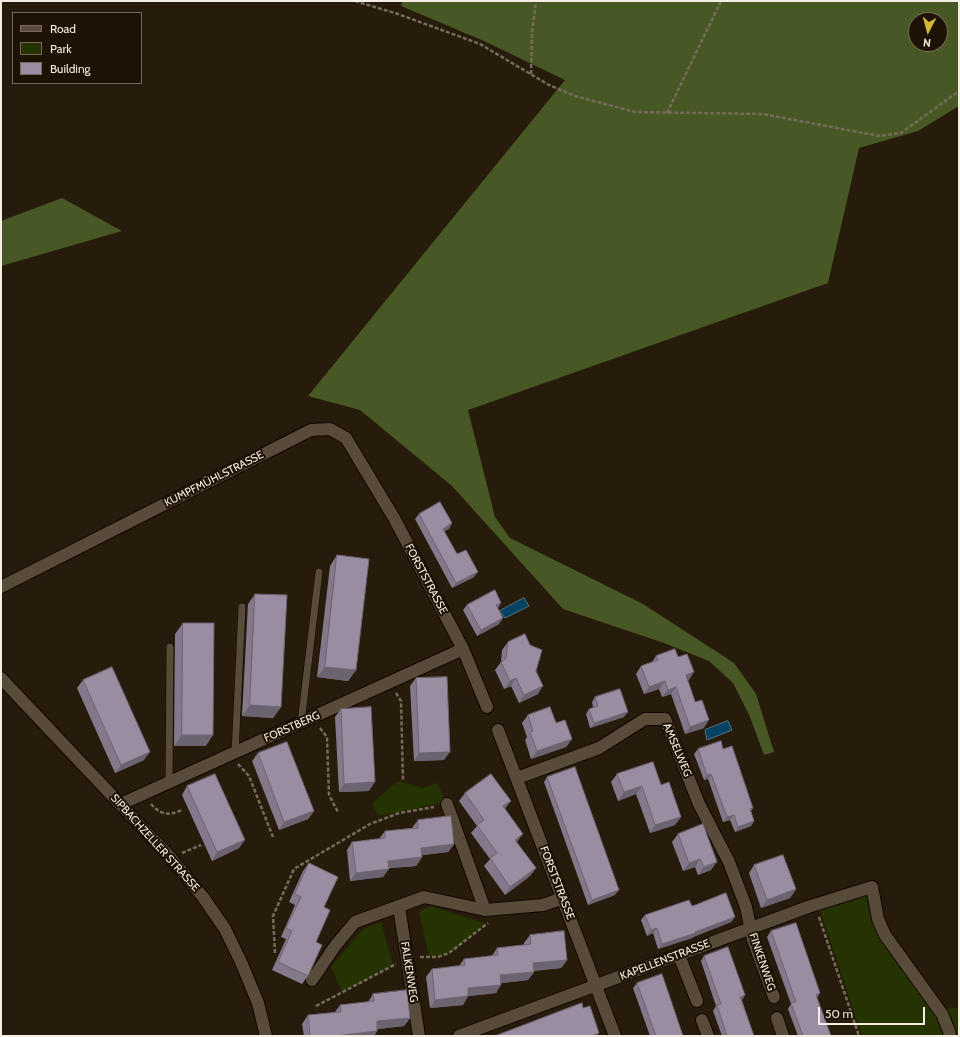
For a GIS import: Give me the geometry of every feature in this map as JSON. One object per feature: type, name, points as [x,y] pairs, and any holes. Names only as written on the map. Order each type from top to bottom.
[{"type":"street","name":"KUMPFMÜHLSTRASSE","points":[[1,587],[311,430],[330,429],[346,438],[394,518]]},
{"type":"street","name":"FORSTSTRASSE","points":[[394,518],[463,649],[487,707]]},
{"type":"street","name":"FORSTBERG","points":[[121,804],[463,649]]},
{"type":"street","name":"SIPBACHZELLER STRASSE","points":[[1,678],[170,857],[203,897],[225,929],[241,962],[258,1003],[266,1036]]},
{"type":"street","name":"AMSELWEG","points":[[517,778],[599,748],[645,719],[665,719],[699,804],[729,862],[746,907],[751,928]]},
{"type":"street","name":"FORSTSTRASSE","points":[[498,730],[615,1036]]},
{"type":"street","points":[[447,804],[485,910]]},
{"type":"street","name":"KAPELLENSTRASSE","points":[[459,1036],[808,907],[872,887],[878,919],[885,935],[942,1014],[950,1031],[950,1036]]},
{"type":"street","points":[[312,980],[335,946],[355,922],[424,897],[485,910],[543,905],[563,898]]},
{"type":"street","name":"FALKENWEG","points":[[399,907],[419,1036]]},
{"type":"street","name":"FINKENWEG","points":[[751,928],[753,940],[774,997]]},
{"type":"street","points":[[679,955],[697,1002]]},
{"type":"street","points":[[777,1018],[783,1036]]},
{"type":"street","points":[[702,1020],[708,1036]]},
{"type":"lane","points":[[301,723],[319,572]]},
{"type":"lane","points":[[232,754],[242,607]]},
{"type":"lane","points":[[169,783],[170,647]]},
{"type":"path","points":[[355,1],[398,14],[480,44],[549,85],[575,96],[635,112],[763,114],[879,136],[901,133],[959,91]]},
{"type":"path","points":[[531,74],[532,32],[536,1]]},
{"type":"path","points":[[667,113],[721,1]]},
{"type":"path","points":[[390,683],[401,700],[403,780]]},
{"type":"path","points":[[313,717],[327,737],[329,796],[338,812]]},
{"type":"path","points":[[232,754],[249,776],[272,837]]},
{"type":"path","points":[[145,793],[150,804],[165,814],[173,814],[182,810]]},
{"type":"path","points":[[275,953],[273,916],[294,868],[370,824],[400,813],[447,804]]},
{"type":"path","points":[[170,857],[201,845]]},
{"type":"path","points":[[808,907],[817,912],[859,1036]]},
{"type":"path","points":[[316,1006],[407,958],[438,957],[449,953],[486,924],[494,922]]},
{"type":"green space","points":[[402,1],[959,1],[959,106],[918,131],[859,148],[828,283],[468,410],[495,517],[510,538],[643,604],[734,663],[756,694],[774,752],[764,755],[750,717],[733,683],[709,661],[664,643],[563,609],[452,486],[360,410],[308,396],[565,80],[484,41],[401,6]]},
{"type":"green space","points":[[62,198],[122,231],[1,266],[1,221]]},
{"type":"green space","points":[[398,781],[422,788],[437,783],[446,802],[379,816],[372,804]]},
{"type":"green space","points":[[872,887],[878,919],[938,1009],[959,1008],[959,1036],[862,1036],[818,904]]},
{"type":"green space","points":[[431,906],[486,924],[452,950],[445,954],[429,957],[419,911]]},
{"type":"green space","points":[[381,922],[393,965],[342,992],[331,967],[363,929]]},
{"type":"water","points":[[524,598],[529,606],[505,618],[500,611]]},
{"type":"water","points":[[728,721],[732,730],[707,740],[705,730]]},
{"type":"building","points":[[440,502],[452,523],[443,529],[457,554],[466,550],[478,572],[456,583],[419,514]]},
{"type":"building","points":[[337,555],[369,559],[356,670],[325,667]]},
{"type":"building","points":[[495,590],[501,603],[496,605],[503,618],[481,630],[467,605]]},
{"type":"building","points":[[255,594],[287,595],[281,707],[250,705]]},
{"type":"building","points":[[183,623],[214,623],[213,735],[182,735]]},
{"type":"building","points":[[525,634],[530,645],[542,650],[536,671],[543,686],[524,695],[516,678],[510,681],[501,662],[506,659],[508,642]]},
{"type":"building","points":[[675,649],[678,657],[687,654],[694,672],[686,675],[695,702],[702,700],[709,720],[690,727],[676,687],[668,690],[665,681],[649,687],[641,666],[658,660],[656,656]]},
{"type":"building","points":[[112,667],[150,752],[121,765],[83,680]]},
{"type":"building","points":[[447,677],[450,752],[419,753],[416,678]]},
{"type":"building","points":[[620,689],[628,712],[594,723],[589,709],[598,706],[595,697]]},
{"type":"building","points":[[371,707],[375,782],[344,784],[341,709]]},
{"type":"building","points":[[550,707],[556,723],[565,720],[572,739],[537,751],[530,732],[533,731],[528,715]]},
{"type":"building","points":[[721,741],[723,749],[732,746],[753,808],[750,809],[754,821],[738,827],[734,815],[727,817],[711,774],[707,775],[698,749]]},
{"type":"building","points":[[287,742],[314,811],[284,822],[258,753]]},
{"type":"building","points":[[653,762],[661,785],[669,782],[681,817],[655,825],[642,786],[624,792],[617,774]]},
{"type":"building","points":[[575,767],[619,890],[592,900],[547,777]]},
{"type":"building","points":[[215,774],[245,840],[217,852],[187,786]]},
{"type":"building","points":[[491,774],[511,801],[503,806],[523,834],[515,840],[536,868],[510,887],[490,858],[497,853],[477,825],[484,820],[465,793]]},
{"type":"building","points":[[451,816],[454,844],[421,848],[422,857],[388,861],[389,869],[356,873],[352,842],[385,838],[385,831],[418,828],[418,820]]},
{"type":"building","points":[[703,824],[717,862],[704,867],[700,859],[689,863],[678,834]]},
{"type":"building","points":[[783,855],[796,889],[767,900],[754,865]]},
{"type":"building","points":[[309,863],[338,877],[324,907],[330,910],[316,942],[322,945],[308,976],[278,962],[292,931],[286,928],[301,897],[295,894]]},
{"type":"building","points":[[726,893],[735,917],[695,932],[696,933],[662,944],[657,928],[651,930],[645,915],[689,900],[692,906]]},
{"type":"building","points":[[796,923],[820,993],[816,995],[831,1036],[803,1036],[791,1003],[796,1002],[771,931]]},
{"type":"building","points":[[564,931],[567,960],[533,963],[534,972],[500,975],[501,985],[468,988],[468,996],[435,1000],[432,969],[465,965],[464,959],[498,955],[497,948],[531,944],[530,935]]},
{"type":"building","points":[[728,947],[745,995],[740,997],[754,1036],[727,1036],[717,1005],[721,1004],[704,956]]},
{"type":"building","points":[[662,974],[683,1036],[656,1036],[637,983]]},
{"type":"building","points":[[407,990],[410,1018],[377,1021],[377,1031],[343,1035],[344,1036],[310,1036],[308,1015],[341,1012],[340,1005],[374,1001],[373,994]]},
{"type":"building","points":[[582,1003],[583,1008],[590,1006],[599,1033],[591,1036],[495,1036]]}]
